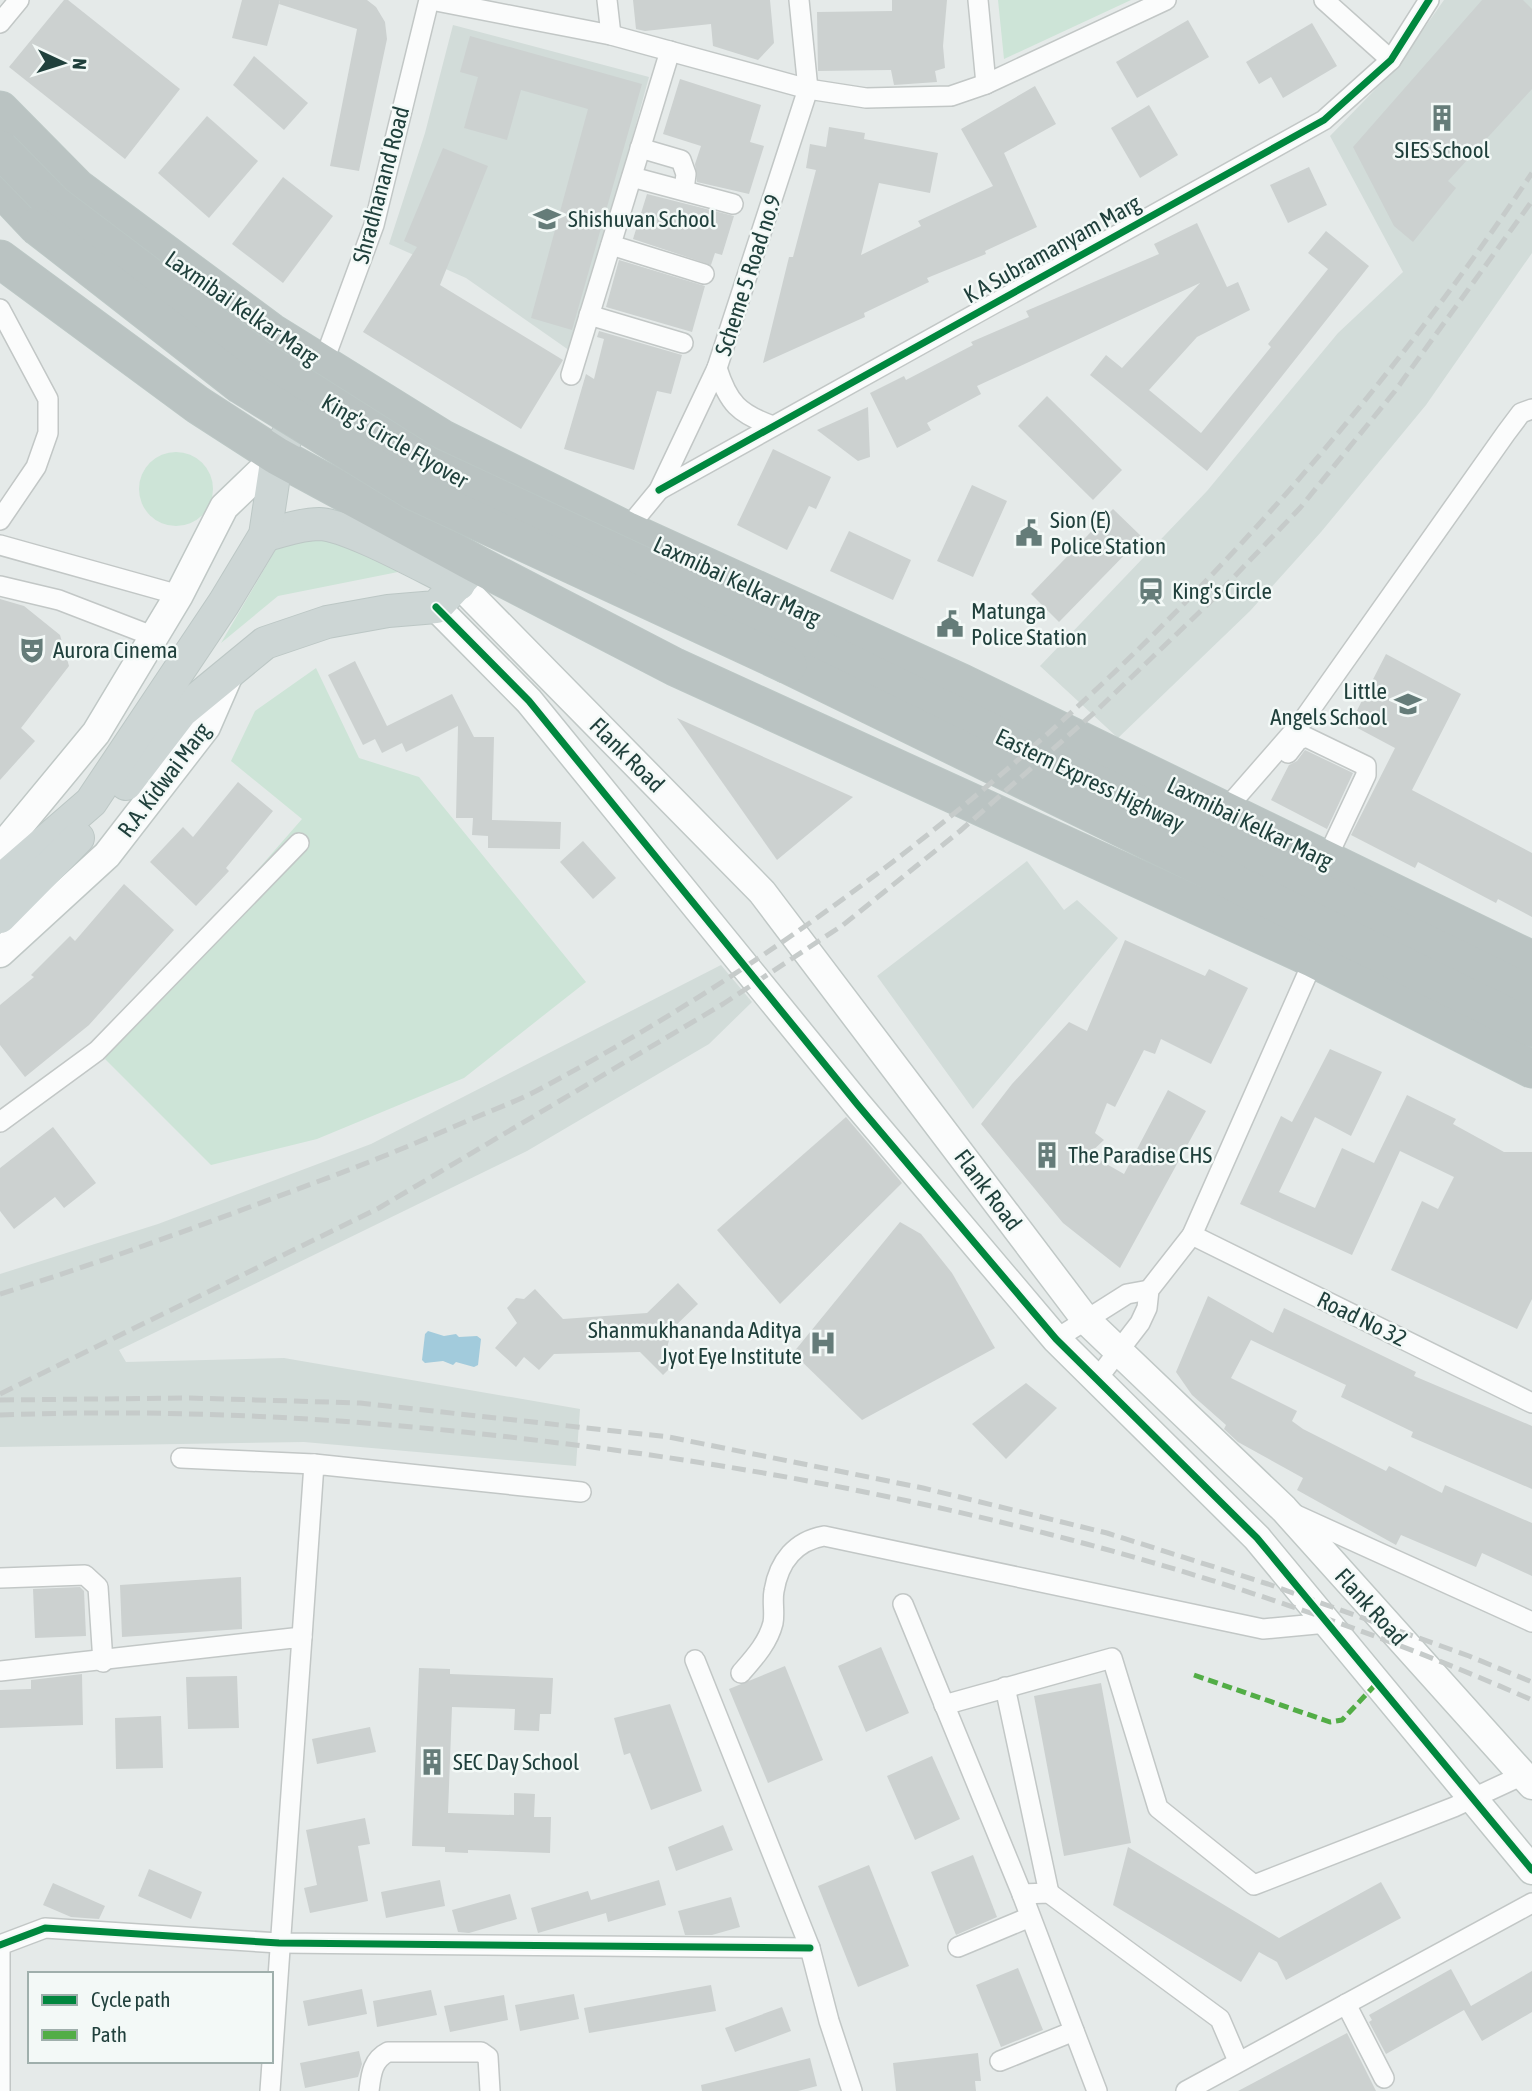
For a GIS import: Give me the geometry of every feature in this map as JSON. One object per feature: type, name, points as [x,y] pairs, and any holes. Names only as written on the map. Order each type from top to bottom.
[{"type":"highway","name":"Laxmibai Kelkar Marg","points":[[0,110],[77,188],[271,332],[443,439],[626,530],[962,683],[1532,960]]},
{"type":"highway","name":"King's Circle Flyover","points":[[0,149],[54,205],[259,359],[425,464],[794,652]]},
{"type":"highway","name":"King's Circle Flyover","points":[[0,187],[37,226],[241,385],[413,491],[794,652]]},
{"type":"highway","points":[[0,201],[37,226]]},
{"type":"highway","points":[[0,259],[198,405],[467,574],[1308,956],[1532,1069]]},
{"type":"highway","name":"Eastern Express Highway","points":[[794,652],[1374,934]]},
{"type":"highway","points":[[854,681],[919,779]]},
{"type":"highway","points":[[854,681],[962,683]]},
{"type":"highway","points":[[1332,863],[1374,934],[1532,1028]]},
{"type":"highway","points":[[1308,956],[1374,934],[1532,995]]},
{"type":"main road","points":[[0,881],[91,802],[265,535],[277,456],[322,366]]},
{"type":"main road","points":[[265,535],[321,524],[344,529],[467,574],[436,607]]},
{"type":"main road","name":"R.A. Kidwai Marg","points":[[230,672],[265,643],[327,622],[388,611],[436,607]]},
{"type":"main road","points":[[0,917],[110,806],[181,712],[230,672]]},
{"type":"street","points":[[0,23],[19,0]]},
{"type":"street","points":[[430,0],[611,35],[808,89],[866,98],[951,96],[986,84],[1166,0]]},
{"type":"street","name":"Shradhanand Road","points":[[322,366],[374,225],[430,0]]},
{"type":"street","points":[[607,0],[611,35]]},
{"type":"street","name":"Scheme 5 Road no.9","points":[[626,530],[659,490],[717,368],[808,89],[799,0]]},
{"type":"street","points":[[978,0],[986,84]]},
{"type":"street","points":[[1324,0],[1391,60]]},
{"type":"street","name":"K A Subramanyam Marg","points":[[659,490],[1324,120],[1391,60],[1429,0]]},
{"type":"street","points":[[571,375],[670,51]]},
{"type":"street","points":[[640,148],[681,160],[686,174],[684,190]]},
{"type":"street","points":[[632,177],[733,204]]},
{"type":"street","points":[[611,245],[704,274]]},
{"type":"street","points":[[0,309],[48,399],[48,433],[36,467],[0,520]]},
{"type":"street","points":[[589,315],[683,343]]},
{"type":"street","points":[[717,368],[732,401],[746,416],[772,426]]},
{"type":"street","points":[[1232,813],[1293,734],[1506,432],[1521,413],[1532,410]]},
{"type":"street","points":[[0,849],[96,733],[179,595],[224,507],[277,456]]},
{"type":"street","points":[[0,545],[179,595]]},
{"type":"street","name":"Flank Road","points":[[467,574],[762,892],[1086,1320],[1284,1509],[1527,1780]]},
{"type":"street","points":[[0,586],[60,600],[155,637]]},
{"type":"street","points":[[436,607],[529,701],[857,1104],[1056,1339],[1257,1538],[1532,1870]]},
{"type":"street","name":"R.A. Kidwai Marg","points":[[0,953],[107,855],[206,727],[230,672]]},
{"type":"street","points":[[1232,813],[1301,737],[1366,766],[1366,775],[1332,863]]},
{"type":"street","points":[[0,1122],[97,1051],[299,843]]},
{"type":"street","points":[[1097,1379],[1140,1323],[1147,1308],[1149,1290],[1192,1235],[1308,956]]},
{"type":"street","name":"Road No 32","points":[[1192,1235],[1532,1403]]},
{"type":"street","points":[[1056,1339],[1127,1294],[1149,1290]]},
{"type":"street","points":[[181,1458],[314,1464],[581,1492]]},
{"type":"street","points":[[273,2041],[314,1464]]},
{"type":"street","points":[[1284,1509],[1532,1622]]},
{"type":"street","points":[[741,1672],[760,1652],[773,1623],[774,1591],[794,1547],[807,1539],[824,1536],[1263,1629],[1327,1623]]},
{"type":"street","points":[[0,1577],[85,1575],[98,1587],[103,1662]]},
{"type":"street","points":[[903,1604],[1022,1894],[1097,2091]]},
{"type":"street","points":[[0,1671],[103,1662],[302,1637]]},
{"type":"street","points":[[944,1705],[1112,1658],[1158,1808],[1254,1885],[1527,1780]]},
{"type":"street","points":[[695,1660],[810,1948],[829,2021],[852,2091]]},
{"type":"street","points":[[1005,1687],[1049,1893]]},
{"type":"street","points":[[1022,1894],[1049,1893],[1220,2019],[1238,2061]]},
{"type":"street","points":[[1190,2090],[1238,2061],[1532,1903]]},
{"type":"street","points":[[958,1947],[1030,1917]]},
{"type":"street","points":[[0,2091],[0,1945],[45,1928],[279,1942],[810,1948]]},
{"type":"street","points":[[1346,2004],[1384,2078]]},
{"type":"street","points":[[1000,2061],[1074,2031]]},
{"type":"street","points":[[369,2091],[374,2066],[380,2056],[388,2052],[470,2052],[488,2057],[490,2091]]},
{"type":"street","points":[[270,2091],[272,2063]]},
{"type":"shaded area","points":[[1444,0],[1532,0],[1532,253],[1426,405],[1321,532],[1250,611],[1118,738],[1040,666],[1207,491],[1338,333],[1403,272],[1330,136],[1396,68]]},
{"type":"shaded area","name":"Shishuvan School","points":[[453,25],[649,77],[573,353],[466,278],[389,244],[425,133]]},
{"type":"shaded area","points":[[1027,861],[1064,910],[1077,900],[1118,938],[973,1109],[877,976]]},
{"type":"shaded area","points":[[721,965],[752,1002],[709,1044],[527,1151],[119,1350],[126,1362],[284,1358],[580,1409],[576,1466],[304,1442],[0,1447],[0,1274],[158,1224],[371,1144]]},
{"type":"green space","points":[[998,0],[1131,0],[1004,59]]},
{"type":"green space","points":[[176,452],[190,455],[202,463],[210,475],[213,489],[210,503],[202,515],[190,523],[176,526],[162,523],[150,515],[142,503],[139,489],[142,475],[150,463],[162,455]]},
{"type":"green space","points":[[337,533],[403,571],[278,596],[221,643],[279,544]]},
{"type":"green space","points":[[316,668],[359,758],[419,777],[586,982],[464,1078],[317,1139],[211,1165],[105,1059],[116,1032],[302,819],[231,761],[255,711]]},
{"type":"water","points":[[428,1331],[444,1336],[477,1336],[481,1339],[478,1365],[474,1367],[456,1362],[453,1365],[443,1361],[425,1363],[422,1360],[425,1334]]},
{"type":"building","points":[[64,0],[68,0],[180,89],[125,159],[9,67]]},
{"type":"building","points":[[242,0],[280,0],[267,46],[232,38]]},
{"type":"building","points":[[280,0],[367,0],[376,7],[385,22],[387,39],[359,171],[330,166],[357,29],[279,4]]},
{"type":"building","points":[[633,0],[770,0],[774,43],[758,60],[713,46],[711,24],[645,31],[636,29]]},
{"type":"building","points":[[892,0],[947,0],[943,46],[945,68],[935,71],[937,82],[894,85],[891,70],[818,71],[817,12],[892,11]]},
{"type":"building","name":"SIES School","points":[[1482,0],[1523,0],[1532,9],[1532,89],[1448,181],[1456,188],[1413,242],[1394,226],[1353,147]]},
{"type":"building","points":[[1188,20],[1209,57],[1137,98],[1116,62]]},
{"type":"building","points":[[1312,23],[1337,66],[1283,98],[1271,77],[1259,84],[1246,62]]},
{"type":"building","points":[[470,36],[642,84],[572,330],[531,318],[588,109],[521,90],[507,140],[464,128],[478,77],[460,72]]},
{"type":"building","points":[[254,56],[308,103],[284,130],[233,85]]},
{"type":"building","points":[[680,79],[761,105],[750,142],[764,146],[749,194],[697,182],[695,164],[701,146],[663,134]]},
{"type":"building","points":[[1035,86],[1056,124],[1004,153],[1037,227],[985,251],[986,254],[927,278],[929,282],[864,313],[865,317],[763,363],[789,257],[793,257],[816,170],[806,168],[810,144],[826,147],[829,127],[865,133],[864,139],[938,153],[930,193],[879,183],[861,255],[921,226],[918,221],[993,186],[961,129]]},
{"type":"building","points":[[1149,105],[1178,155],[1140,178],[1111,128]]},
{"type":"building","points":[[207,116],[258,161],[209,218],[158,173]]},
{"type":"building","points":[[443,148],[488,166],[440,285],[563,360],[521,429],[363,332],[417,247],[404,241]]},
{"type":"building","points":[[1309,167],[1327,205],[1288,223],[1270,185]]},
{"type":"building","points":[[283,177],[333,216],[283,283],[232,244]]},
{"type":"building","points":[[647,194],[734,216],[722,255],[715,253],[711,265],[633,239]]},
{"type":"building","points":[[1197,223],[1227,287],[1238,282],[1250,310],[1197,337],[1149,390],[1201,433],[1271,347],[1268,344],[1328,269],[1308,253],[1326,231],[1369,266],[1207,471],[1090,375],[1106,355],[1122,368],[1200,283],[977,386],[981,394],[927,423],[931,430],[897,448],[870,393],[904,376],[906,380],[973,345],[971,342],[1029,317],[1026,311],[1159,254],[1154,244]]},
{"type":"building","points":[[619,260],[705,286],[692,332],[606,307]]},
{"type":"building","points":[[599,331],[682,355],[671,394],[657,391],[634,470],[564,449],[586,374],[594,379],[604,339],[597,337]]},
{"type":"building","points":[[1047,396],[1122,470],[1093,500],[1018,426]]},
{"type":"building","points":[[868,407],[870,457],[858,461],[817,430]]},
{"type":"building","points":[[773,449],[831,477],[816,509],[809,506],[787,550],[737,525]]},
{"type":"building","points":[[972,485],[1007,501],[973,577],[937,561]]},
{"type":"building","points":[[1113,509],[1142,537],[1059,622],[1031,594]]},
{"type":"building","points":[[849,531],[911,560],[893,600],[830,571]]},
{"type":"building","name":"Aurora Cinema","points":[[0,599],[24,606],[60,635],[69,666],[21,728],[35,741],[0,780]]},
{"type":"building","points":[[1386,654],[1461,694],[1412,790],[1532,853],[1532,917],[1498,899],[1496,903],[1418,862],[1415,868],[1351,835],[1395,748],[1350,724]]},
{"type":"building","points":[[355,661],[387,726],[452,694],[474,737],[494,737],[492,820],[561,822],[560,849],[488,848],[488,836],[472,835],[473,818],[456,818],[458,726],[406,752],[402,743],[382,753],[375,739],[363,745],[328,675]]},
{"type":"building","points":[[677,718],[853,797],[777,860]]},
{"type":"building","points":[[1305,750],[1353,773],[1327,829],[1271,800],[1289,765],[1297,761]]},
{"type":"building","points":[[238,782],[273,811],[226,868],[229,871],[196,906],[150,862],[183,827],[193,837]]},
{"type":"building","points":[[583,841],[616,878],[593,899],[560,862]]},
{"type":"building","points":[[124,884],[174,930],[89,1025],[25,1077],[0,1045],[0,1005],[34,977],[31,975],[70,936],[75,941]]},
{"type":"building","points":[[1125,940],[1205,976],[1209,969],[1248,988],[1211,1064],[1161,1039],[1155,1054],[1144,1050],[1115,1107],[1107,1103],[1095,1133],[1104,1140],[1089,1154],[1124,1174],[1168,1090],[1206,1111],[1120,1268],[1063,1223],[981,1124],[1012,1084],[1069,1022],[1087,1031]]},
{"type":"building","points":[[1330,1049],[1382,1072],[1351,1136],[1315,1117],[1279,1192],[1315,1208],[1342,1148],[1374,1163],[1407,1095],[1456,1119],[1453,1124],[1504,1152],[1532,1152],[1532,1299],[1517,1329],[1391,1270],[1422,1201],[1438,1209],[1454,1177],[1400,1151],[1352,1255],[1240,1204],[1281,1116],[1292,1122]]},
{"type":"building","points":[[846,1117],[902,1183],[780,1304],[717,1230]]},
{"type":"building","points":[[53,1127],[96,1183],[64,1208],[55,1197],[14,1229],[0,1211],[0,1168]]},
{"type":"building","points":[[900,1222],[921,1234],[952,1273],[995,1348],[862,1420],[793,1353]]},
{"type":"building","points":[[678,1283],[698,1304],[672,1329],[667,1348],[678,1360],[663,1375],[640,1352],[554,1354],[539,1370],[524,1357],[516,1367],[495,1348],[517,1323],[507,1308],[516,1298],[524,1299],[535,1289],[563,1319],[647,1313]]},
{"type":"building","points":[[1208,1296],[1273,1333],[1284,1308],[1416,1372],[1414,1376],[1532,1426],[1532,1489],[1411,1437],[1413,1432],[1341,1397],[1346,1385],[1251,1340],[1231,1378],[1297,1411],[1292,1421],[1303,1429],[1386,1471],[1389,1466],[1442,1493],[1445,1485],[1532,1523],[1532,1576],[1482,1553],[1476,1567],[1401,1535],[1396,1545],[1297,1490],[1303,1478],[1238,1442],[1224,1429],[1226,1425],[1192,1395],[1176,1372]]},
{"type":"building","points":[[1026,1383],[1057,1408],[1006,1459],[972,1424]]},
{"type":"building","points":[[241,1577],[242,1629],[122,1637],[120,1585]]},
{"type":"building","points":[[80,1587],[84,1591],[86,1636],[35,1638],[33,1589]]},
{"type":"building","points":[[881,1647],[909,1713],[866,1732],[838,1666]]},
{"type":"building","points":[[785,1666],[823,1760],[768,1783],[729,1689]]},
{"type":"building","name":"SEC Day School","points":[[419,1668],[450,1669],[450,1674],[553,1678],[551,1714],[540,1714],[539,1731],[514,1730],[515,1709],[452,1707],[448,1813],[514,1815],[514,1793],[535,1794],[534,1817],[551,1817],[550,1853],[468,1850],[468,1853],[445,1852],[445,1847],[412,1846]]},
{"type":"building","points":[[82,1674],[83,1725],[0,1728],[0,1690],[31,1689],[31,1680]]},
{"type":"building","points":[[237,1676],[239,1728],[188,1729],[186,1677]]},
{"type":"building","points":[[1101,1683],[1131,1843],[1064,1856],[1034,1696]]},
{"type":"building","points":[[670,1704],[702,1791],[651,1810],[630,1753],[624,1755],[614,1718]]},
{"type":"building","points":[[161,1716],[163,1768],[116,1769],[115,1718]]},
{"type":"building","points":[[370,1727],[376,1752],[317,1764],[312,1739]]},
{"type":"building","points":[[932,1756],[960,1819],[915,1840],[887,1776]]},
{"type":"building","points":[[365,1818],[370,1844],[358,1846],[368,1901],[310,1913],[304,1888],[317,1885],[306,1830]]},
{"type":"building","points":[[723,1825],[733,1850],[676,1871],[668,1847]]},
{"type":"building","points":[[1128,1847],[1279,1938],[1381,1882],[1401,1918],[1286,1980],[1277,1962],[1259,1952],[1241,1982],[1113,1905]]},
{"type":"building","points":[[973,1855],[997,1917],[956,1935],[931,1872]]},
{"type":"building","points":[[869,1865],[909,1966],[858,1987],[818,1886]]},
{"type":"building","points":[[149,1869],[202,1892],[191,1919],[138,1896]]},
{"type":"building","points":[[440,1880],[445,1906],[386,1918],[381,1892]]},
{"type":"building","points":[[659,1880],[666,1905],[608,1922],[606,1913],[538,1933],[531,1908],[588,1891],[591,1900]]},
{"type":"building","points":[[53,1883],[105,1906],[99,1919],[71,1917],[43,1905]]},
{"type":"building","points":[[510,1894],[517,1919],[469,1933],[458,1932],[452,1910]]},
{"type":"building","points":[[731,1897],[740,1927],[712,1935],[685,1935],[678,1911]]},
{"type":"building","points":[[1018,1968],[1043,2030],[1001,2047],[976,1985]]},
{"type":"building","points":[[1451,1969],[1471,2006],[1532,1971],[1532,2012],[1482,2041],[1464,2010],[1386,2054],[1369,2022],[1372,2020],[1369,2015]]},
{"type":"building","points":[[711,1985],[716,2011],[589,2033],[584,2008]]},
{"type":"building","points":[[362,1989],[367,2014],[308,2026],[303,2001]]},
{"type":"building","points":[[431,1990],[437,2015],[377,2027],[373,2001]]},
{"type":"building","points":[[574,1994],[579,2019],[520,2031],[515,2005]]},
{"type":"building","points":[[504,1995],[508,2020],[450,2032],[444,2006]]},
{"type":"building","points":[[782,2007],[791,2031],[735,2052],[725,2028]]},
{"type":"building","points":[[1347,2033],[1376,2091],[1238,2091]]},
{"type":"building","points":[[359,2051],[362,2064],[358,2077],[305,2088],[300,2063]]},
{"type":"building","points":[[978,2053],[981,2081],[975,2081],[976,2091],[896,2091],[893,2063]]},
{"type":"building","points":[[810,2058],[817,2086],[798,2091],[702,2091],[701,2085]]},
{"type":"railway","points":[[0,1294],[122,1254],[340,1173],[538,1090],[687,1004],[829,909],[964,806],[1092,693],[1213,573],[1327,446],[1433,313],[1532,173]]},
{"type":"railway","points":[[0,1394],[379,1208],[723,1004],[843,925],[960,831],[1095,712],[1208,604],[1300,508],[1395,391],[1532,201]]},
{"type":"railway","points":[[0,1400],[190,1398],[360,1403],[669,1437],[923,1488],[1107,1533],[1268,1584],[1469,1656],[1532,1682]]},
{"type":"railway","points":[[0,1415],[207,1414],[414,1427],[677,1459],[802,1480],[927,1505],[1174,1569],[1295,1608],[1414,1651],[1532,1700]]},
{"type":"marked path","points":[[1194,1675],[1330,1722],[1342,1720],[1377,1683]]},
{"type":"cycle path","points":[[659,490],[1324,120],[1391,60],[1429,0]]},
{"type":"cycle path","points":[[436,607],[529,701],[857,1104],[1056,1339],[1257,1538],[1532,1870]]},
{"type":"cycle path","points":[[0,1945],[45,1928],[279,1943],[810,1948]]},
{"type":"place","name":"SIES School","points":[[1442,118]]},
{"type":"place","name":"Shishuvan School","points":[[547,219]]},
{"type":"place","name":"Sion (E) Police Station","points":[[1029,533]]},
{"type":"place","name":"King's Circle","points":[[1151,591]]},
{"type":"place","name":"Matunga Police Station","points":[[950,624]]},
{"type":"place","name":"Aurora Cinema","points":[[32,650]]},
{"type":"place","name":"Little Angels School","points":[[1408,704]]},
{"type":"place","name":"The Paradise CHS","points":[[1047,1155]]},
{"type":"place","name":"Shanmukhananda Aditya Jyot Eye Institute","points":[[823,1343]]},
{"type":"place","name":"SEC Day School","points":[[432,1762]]}]
